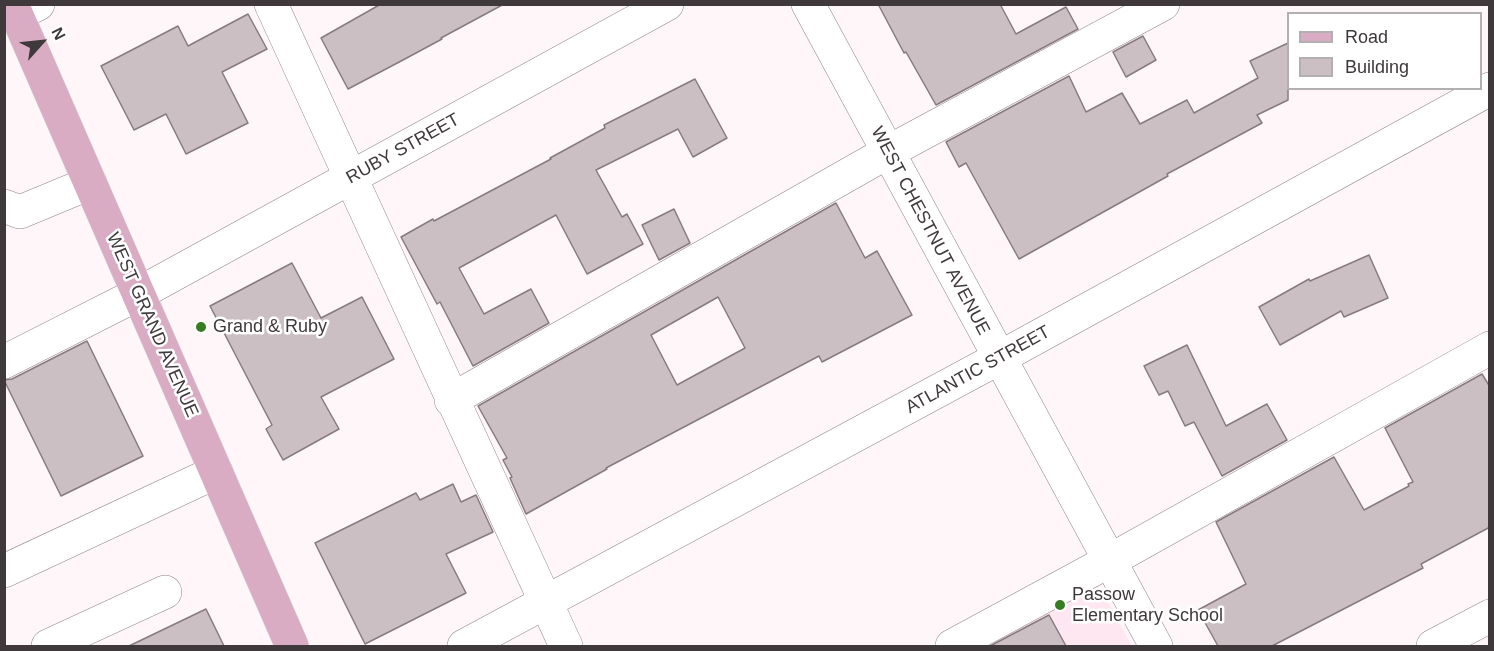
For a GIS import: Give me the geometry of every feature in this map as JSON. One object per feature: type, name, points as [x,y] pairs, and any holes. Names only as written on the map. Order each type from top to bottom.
[{"type":"main road","name":"WEST GRAND AVENUE","points":[[22,8],[90,183],[292,646]]},
{"type":"street","points":[[271,4],[566,646]]},
{"type":"street","name":"RUBY STREET","points":[[4,362],[138,294],[667,4]]},
{"type":"street","name":"WEST CHESTNUT AVENUE","points":[[808,4],[1156,646]]},
{"type":"street","points":[[452,400],[888,152],[1163,4]]},
{"type":"street","name":"ATLANTIC STREET","points":[[464,646],[999,358],[1490,89]]},
{"type":"street","points":[[4,206],[20,212],[90,183]]},
{"type":"street","points":[[952,646],[1490,348]]},
{"type":"street","points":[[4,571],[216,472]]},
{"type":"street","points":[[48,646],[165,592]]},
{"type":"street","points":[[1433,646],[1490,616]]},
{"type":"shaded area","name":"Passow Elementary School","points":[[1087,564],[1132,646],[935,646]]},
{"type":"building","points":[[381,4],[504,4],[348,89],[321,38]]},
{"type":"building","points":[[878,4],[1000,4],[1016,34],[1066,7],[1078,29],[936,105],[906,52],[904,53]]},
{"type":"building","points":[[248,14],[267,49],[222,72],[248,123],[186,154],[166,114],[134,130],[101,66],[178,26],[188,46]]},
{"type":"building","points":[[1143,36],[1156,60],[1126,77],[1113,52]]},
{"type":"building","points":[[1287,43],[1288,100],[1257,115],[1262,123],[1167,174],[1168,176],[1019,259],[966,163],[959,167],[946,142],[1069,76],[1086,112],[1122,93],[1140,124],[1187,100],[1194,113],[1258,78],[1250,61]]},
{"type":"building","points":[[695,79],[727,138],[693,157],[678,129],[596,170],[622,217],[627,214],[643,244],[587,274],[556,215],[459,268],[484,314],[531,289],[549,323],[473,366],[440,302],[437,304],[401,237],[551,159],[605,128],[604,125]]},
{"type":"building","points":[[836,203],[865,258],[877,251],[912,315],[822,362],[819,356],[606,468],[526,514],[503,460],[507,458],[478,406]],"holes":[[[718,297],[745,348],[677,385],[651,335]]]},
{"type":"building","points":[[674,209],[690,243],[659,260],[642,225]]},
{"type":"building","points":[[1369,255],[1388,298],[1344,317],[1341,311],[1280,345],[1259,307],[1309,279],[1310,281]]},
{"type":"building","points":[[292,263],[321,318],[362,297],[394,359],[321,397],[339,429],[283,460],[266,429],[272,425],[210,306]]},
{"type":"building","points":[[87,341],[143,456],[61,496],[4,380],[12,379]]},
{"type":"building","points":[[1187,345],[1226,426],[1267,404],[1287,440],[1222,476],[1194,422],[1185,426],[1168,391],[1159,395],[1144,366]]},
{"type":"building","points":[[1482,374],[1490,387],[1490,527],[1421,564],[1423,568],[1272,646],[1218,646],[1198,610],[1246,584],[1216,522],[1334,457],[1364,510],[1409,486],[1408,484],[1413,482],[1385,428]]},
{"type":"building","points":[[453,484],[461,502],[476,495],[493,532],[446,554],[466,593],[365,644],[315,543],[416,493],[420,500]]},
{"type":"building","points":[[206,609],[224,646],[129,646]]},
{"type":"building","points":[[1049,615],[1066,646],[990,646]]},
{"type":"place","name":"Grand & Ruby","points":[[201,327]]},
{"type":"place","name":"Passow Elementary School","points":[[1060,605]]}]
